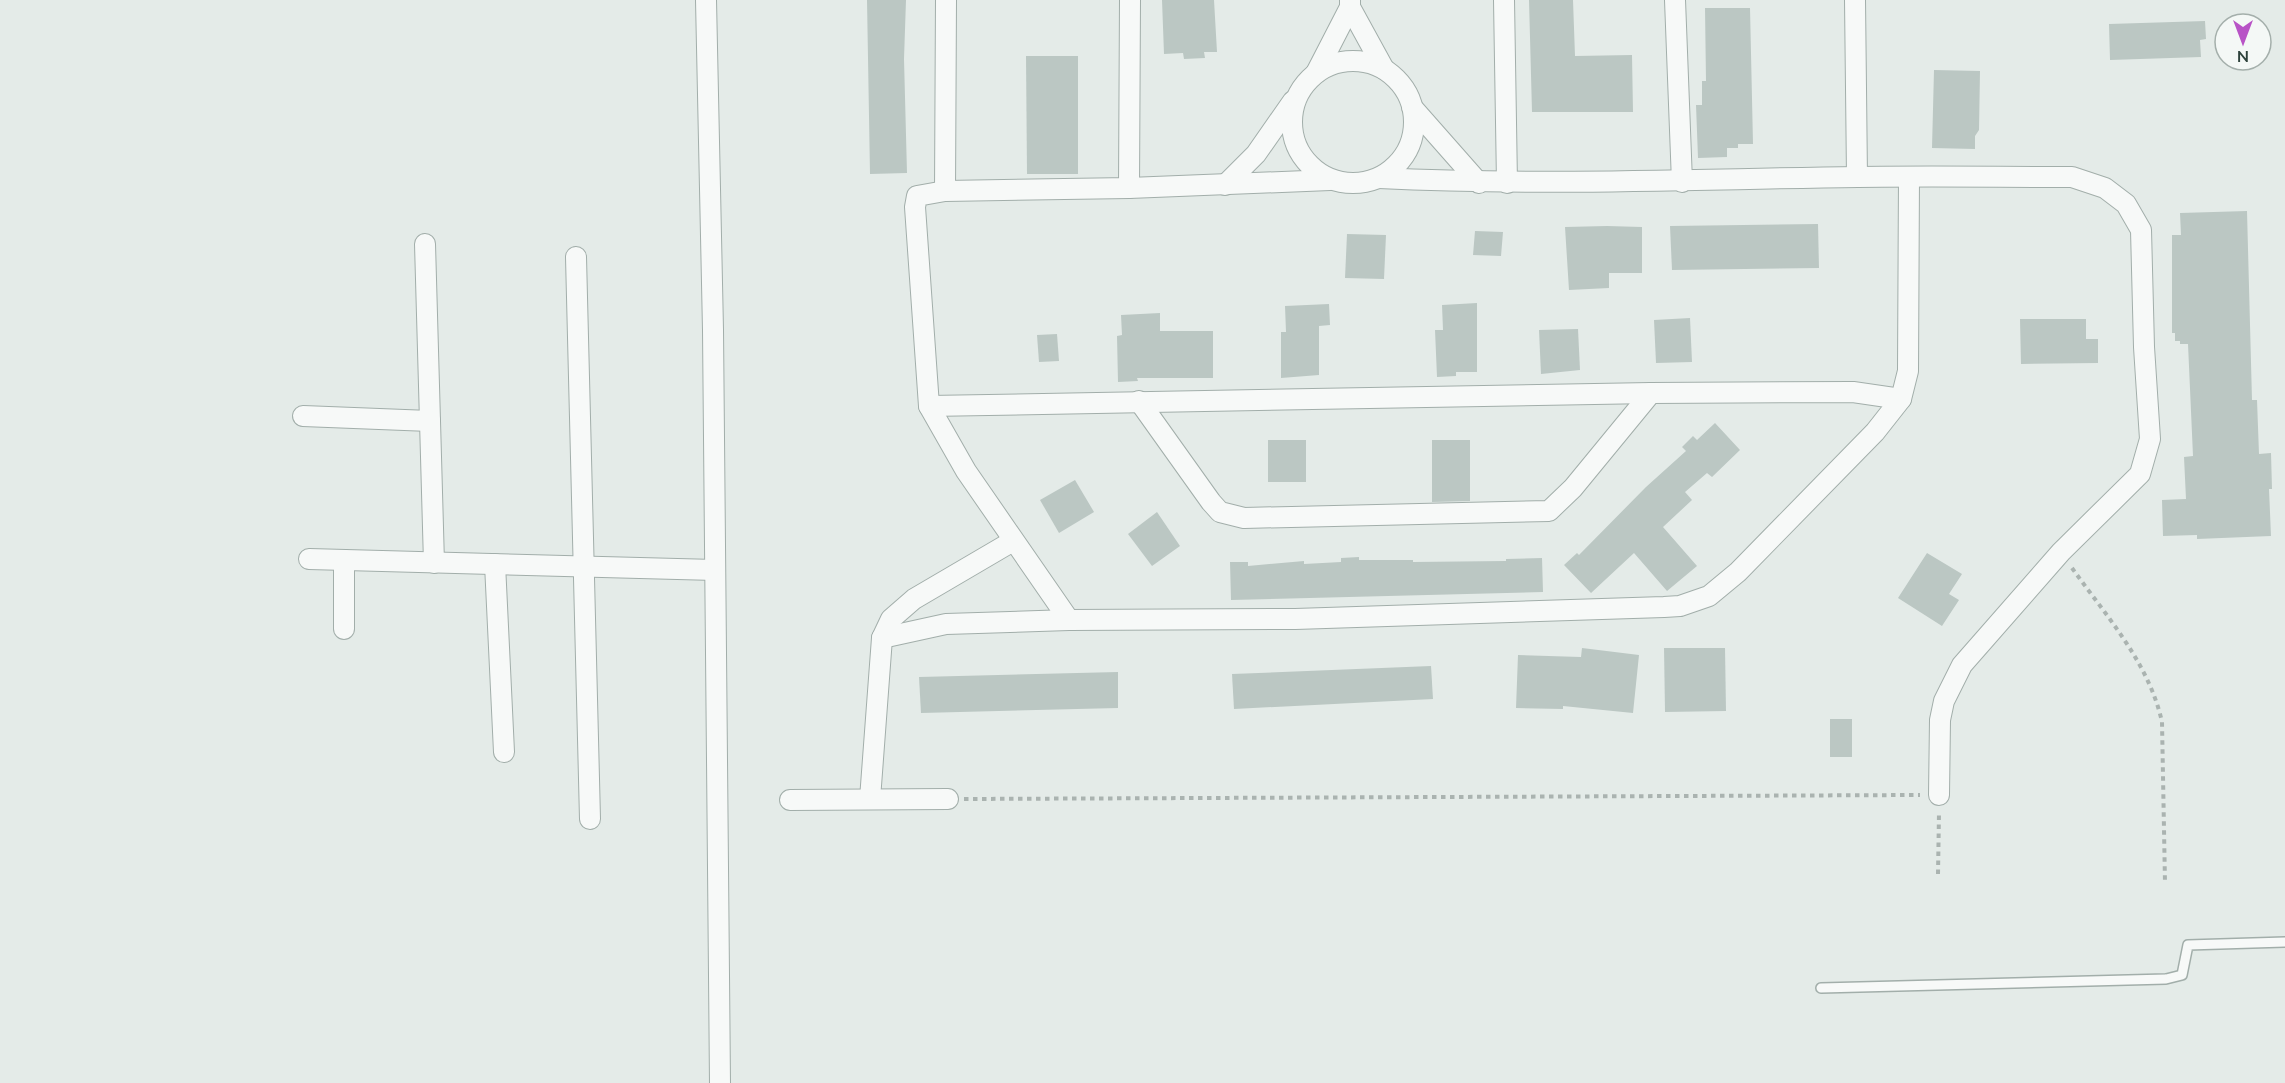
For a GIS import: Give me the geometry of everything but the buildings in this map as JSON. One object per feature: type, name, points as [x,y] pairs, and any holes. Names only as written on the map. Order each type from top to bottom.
[{"type":"street","points":[[706,0],[720,1083]]},
{"type":"street","points":[[945,191],[946,0]]},
{"type":"street","points":[[1128,188],[1130,0]]},
{"type":"street","points":[[1504,0],[1508,183]]},
{"type":"street","points":[[1675,0],[1682,182]]},
{"type":"street","points":[[1855,0],[1857,177]]},
{"type":"street","points":[[1350,4],[1384,69],[1407,92],[1413,107],[1414,121],[1409,148],[1401,160],[1379,178]]},
{"type":"street","points":[[1316,73],[1350,4]]},
{"type":"street","points":[[1225,184],[1243,169],[1304,84],[1316,73],[1332,64],[1350,61],[1368,63],[1384,69]]},
{"type":"street","points":[[1295,98],[1291,114],[1291,130],[1295,146],[1316,172],[1330,180],[1346,184],[1363,183],[1379,178],[1508,183],[1682,182],[1857,177],[2072,177],[2105,189],[2126,204],[2141,230],[2144,347],[2150,439],[2140,474],[2061,552],[1962,665],[1952,682],[1940,720],[1939,795]]},
{"type":"street","points":[[1413,107],[1479,183]]},
{"type":"street","points":[[882,638],[946,624],[1069,620],[1295,619],[1688,604],[1709,596],[1738,572],[1875,432],[1901,399],[1908,371],[1909,177]]},
{"type":"street","points":[[1069,620],[966,471],[929,406],[915,201],[917,196],[945,191],[1128,188],[1330,180]]},
{"type":"street","points":[[425,244],[434,562]]},
{"type":"street","points":[[576,257],[586,567],[590,819]]},
{"type":"street","points":[[929,406],[1651,393],[1853,392],[1901,399]]},
{"type":"street","points":[[1139,401],[1201,490],[1220,512],[1231,517],[1267,518],[1549,511],[1573,488],[1651,393]]},
{"type":"street","points":[[303,416],[430,421]]},
{"type":"street","points":[[870,799],[882,638],[885,628],[901,609],[1013,541]]},
{"type":"street","points":[[309,559],[715,570]]},
{"type":"street","points":[[344,560],[344,630]]},
{"type":"street","points":[[495,564],[504,752]]},
{"type":"street","points":[[790,800],[948,799]]},
{"type":"lane","points":[[1821,988],[2166,979],[2182,975],[2188,945],[2285,942]]},
{"type":"path","points":[[2061,552],[2143,668],[2157,700],[2162,722],[2165,884]]},
{"type":"path","points":[[948,799],[1939,795],[1938,874]]}]
